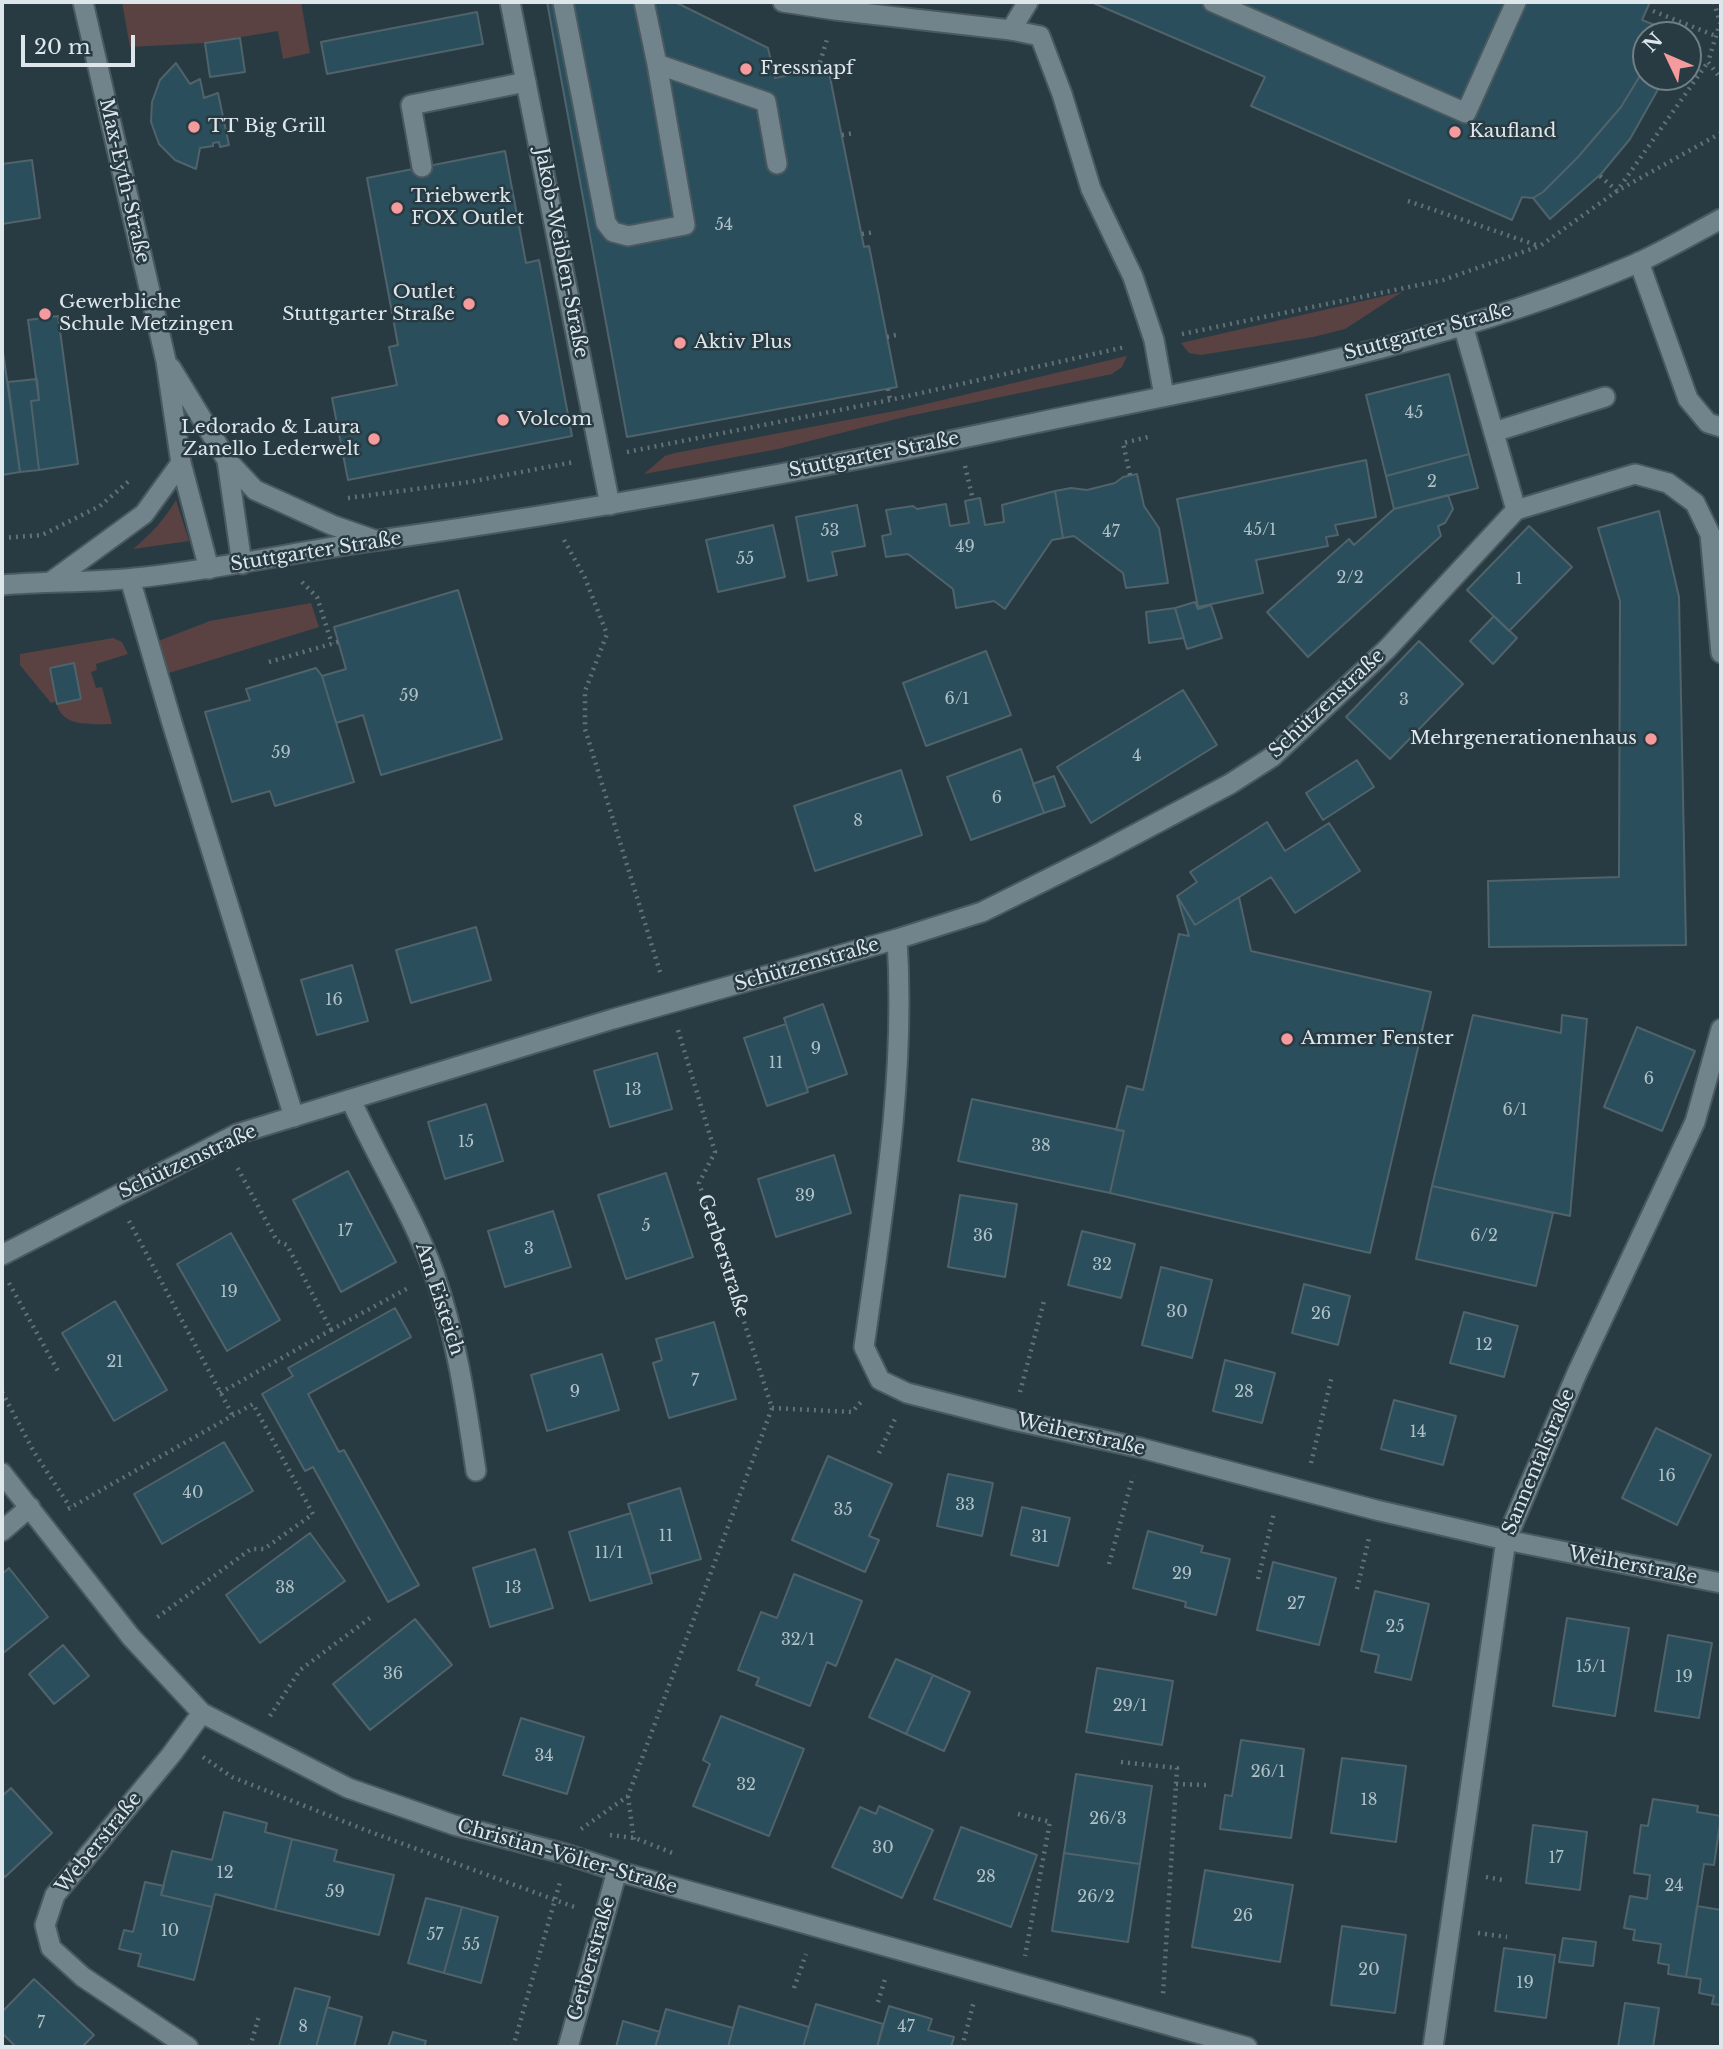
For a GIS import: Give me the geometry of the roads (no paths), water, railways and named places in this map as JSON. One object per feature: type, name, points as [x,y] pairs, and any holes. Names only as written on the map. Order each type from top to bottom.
[{"type":"street","name":"Max-Eyth-Straße","points":[[83,2],[166,361],[181,463],[209,569]]},
{"type":"street","name":"Jakob-Weiblen-Straße","points":[[510,2],[610,505]]},
{"type":"street","points":[[563,2],[606,223],[613,232],[628,236],[685,225],[657,64],[643,2]]},
{"type":"street","points":[[783,2],[1011,30],[1040,36],[1062,94],[1091,189],[1133,277],[1154,340],[1164,396]]},
{"type":"street","points":[[1011,30],[1028,2]]},
{"type":"street","points":[[1213,2],[1466,113],[1516,2]]},
{"type":"street","points":[[657,64],[766,102],[777,164]]},
{"type":"street","points":[[422,167],[411,105],[526,82]]},
{"type":"street","name":"Stuttgarter Straße","points":[[2,585],[130,579],[209,569],[375,540],[550,515],[957,440],[1247,379],[1463,326],[1574,289],[1639,262],[1721,219]]},
{"type":"street","points":[[1639,262],[1688,399],[1709,423],[1721,428]]},
{"type":"street","points":[[1463,326],[1516,510],[1635,474],[1668,483],[1695,503],[1710,534],[1721,653]]},
{"type":"street","name":"Max-Eyth-Straße","points":[[166,361],[227,460],[255,490],[332,525],[375,540]]},
{"type":"street","points":[[1494,432],[1605,397]]},
{"type":"street","name":"Max-Eyth-Straße","points":[[227,460],[242,564]]},
{"type":"street","points":[[52,581],[144,514],[181,463]]},
{"type":"street","name":"Schützenstraße","points":[[2,1255],[237,1134],[982,912],[1148,828],[1230,784],[1272,757],[1387,649],[1516,510]]},
{"type":"street","points":[[130,579],[294,1117]]},
{"type":"street","name":"Weiherstraße","points":[[897,939],[901,994],[895,1121],[864,1347],[880,1380],[907,1393],[1141,1448],[1376,1510],[1506,1540],[1721,1583]]},
{"type":"street","name":"Sannentalstraße","points":[[1433,2047],[1506,1540],[1572,1382],[1695,1122],[1721,1030]]},
{"type":"street","name":"Am Eisteich","points":[[351,1100],[418,1234],[434,1274],[460,1363],[476,1471]]},
{"type":"street","name":"Christian-Völter-Straße","points":[[2,1473],[131,1637],[202,1713],[348,1788],[454,1825],[566,1854],[814,1927],[1247,2047]]},
{"type":"street","points":[[2,1531],[30,1507]]},
{"type":"street","name":"Weberstraße","points":[[188,2047],[83,1977],[51,1948],[45,1925],[55,1895],[171,1755],[202,1713]]},
{"type":"street","name":"Gerberstraße","points":[[568,2047],[617,1871]]},
{"type":"place","name":"Fressnapf","points":[[746,69]]},
{"type":"place","name":"TT Big Grill","points":[[194,127]]},
{"type":"place","name":"Kaufland","points":[[1455,132]]},
{"type":"place","name":"Triebwerk FOX Outlet","points":[[397,208]]},
{"type":"place","name":"Outlet Stuttgarter Straße","points":[[469,304]]},
{"type":"place","name":"Gewerbliche Schule Metzingen","points":[[45,314]]},
{"type":"place","name":"Aktiv Plus","points":[[680,343]]},
{"type":"place","name":"Volcom","points":[[503,420]]},
{"type":"place","name":"Ledorado & Laura Zanello Lederwelt","points":[[374,439]]},
{"type":"place","name":"Mehrgenerationenhaus","points":[[1651,739]]},
{"type":"place","name":"Ammer Fenster","points":[[1287,1039]]}]
